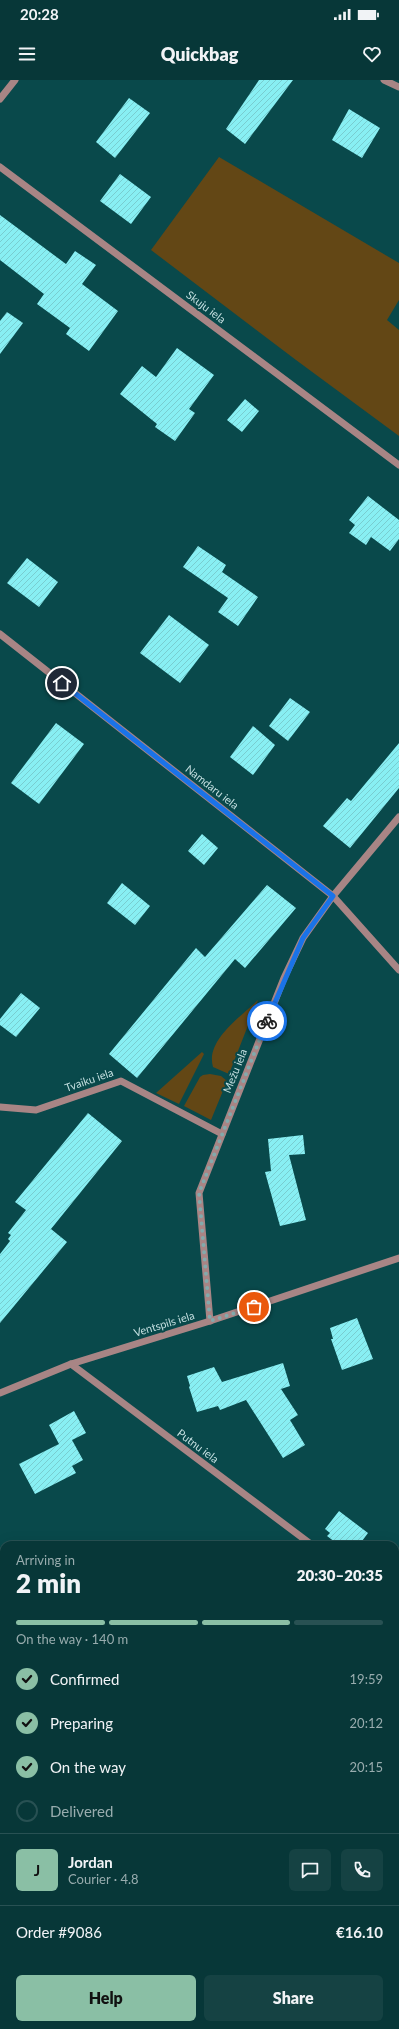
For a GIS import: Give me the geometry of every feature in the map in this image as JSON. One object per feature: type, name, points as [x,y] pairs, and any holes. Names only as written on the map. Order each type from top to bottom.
[{"type":"street","points":[[0,99],[15,80]]},
{"type":"street","points":[[384,80],[399,87]]},
{"type":"street","name":"Skuju iela","points":[[0,166],[399,465]]},
{"type":"street","name":"Namdaru iela","points":[[0,634],[333,896],[399,970]]},
{"type":"street","name":"Mežu iela","points":[[210,1321],[199,1193],[284,978],[303,938],[333,896],[399,817]]},
{"type":"street","name":"Tvaiku iela","points":[[0,1107],[36,1110],[121,1081],[222,1134]]},
{"type":"street","name":"Ventspils iela","points":[[71,1364],[210,1321],[399,1258]]},
{"type":"street","points":[[0,1393],[71,1364]]},
{"type":"street","name":"Putnu iela","points":[[71,1364],[307,1541]]},
{"type":"shaded area","points":[[219,157],[399,263],[399,300],[387,320],[399,330],[399,436],[151,250]]},
{"type":"shaded area","points":[[258,1000],[229,1074],[213,1067],[212,1057],[214,1047],[226,1029]]},
{"type":"shaded area","points":[[202,1052],[204,1054],[179,1104],[156,1093]]},
{"type":"shaded area","points":[[210,1074],[221,1076],[227,1081],[211,1120],[184,1106],[200,1077]]},
{"type":"building","points":[[259,80],[293,80],[245,144],[226,129]]},
{"type":"building","points":[[129,98],[150,113],[115,158],[96,142]]},
{"type":"building","points":[[349,109],[380,128],[362,158],[332,140]]},
{"type":"building","points":[[120,174],[151,197],[131,224],[100,201]]},
{"type":"building","points":[[0,215],[66,264],[75,251],[96,265],[82,284],[118,311],[89,351],[66,334],[70,328],[37,304],[44,294],[0,260]]},
{"type":"building","points":[[7,312],[23,323],[0,354],[0,321]]},
{"type":"building","points":[[177,348],[214,375],[189,409],[195,413],[175,441],[155,427],[157,424],[120,394],[142,366],[156,377]]},
{"type":"building","points":[[245,399],[259,411],[242,432],[227,420]]},
{"type":"building","points":[[368,496],[399,520],[399,539],[390,551],[371,537],[366,545],[349,533],[355,525],[349,520]]},
{"type":"building","points":[[198,546],[226,565],[222,572],[258,597],[238,626],[218,612],[228,598],[183,567]]},
{"type":"building","points":[[27,558],[58,582],[39,607],[7,583]]},
{"type":"building","points":[[169,615],[209,645],[180,683],[140,653]]},
{"type":"building","points":[[290,698],[310,712],[288,741],[269,726]]},
{"type":"building","points":[[56,723],[84,744],[39,804],[11,783]]},
{"type":"building","points":[[253,726],[275,745],[253,775],[230,757]]},
{"type":"building","points":[[399,743],[399,788],[350,848],[323,826],[347,798],[351,801]]},
{"type":"building","points":[[202,834],[218,848],[204,865],[188,851]]},
{"type":"building","points":[[122,883],[150,906],[135,925],[107,903]]},
{"type":"building","points":[[267,885],[296,908],[245,968],[235,959],[137,1078],[109,1054],[196,948],[205,957]]},
{"type":"building","points":[[21,993],[40,1008],[16,1037],[0,1025],[0,1019]]},
{"type":"building","points":[[88,1113],[122,1141],[51,1229],[67,1242],[0,1323],[0,1254],[10,1241],[8,1239],[11,1235],[8,1233],[26,1210],[15,1202]]},
{"type":"building","points":[[303,1135],[305,1154],[289,1155],[306,1220],[280,1226],[265,1172],[271,1171],[268,1139]]},
{"type":"building","points":[[357,1318],[373,1359],[342,1370],[331,1339],[333,1339],[330,1328]]},
{"type":"building","points":[[283,1363],[290,1386],[281,1389],[298,1415],[290,1420],[305,1445],[283,1458],[246,1400],[220,1410],[218,1406],[197,1412],[187,1376],[214,1367],[222,1382]]},
{"type":"building","points":[[74,1411],[86,1433],[72,1440],[83,1460],[72,1466],[76,1473],[35,1494],[19,1464],[59,1444],[49,1425]]},
{"type":"building","points":[[339,1511],[368,1533],[362,1541],[334,1541],[327,1536],[330,1533],[325,1529]]},
{"type":"way so far","points":[[254,1307],[210,1321],[199,1193],[267,1021]]},
{"type":"route","points":[[62,683],[333,896],[303,938],[284,978],[267,1021]]}]
